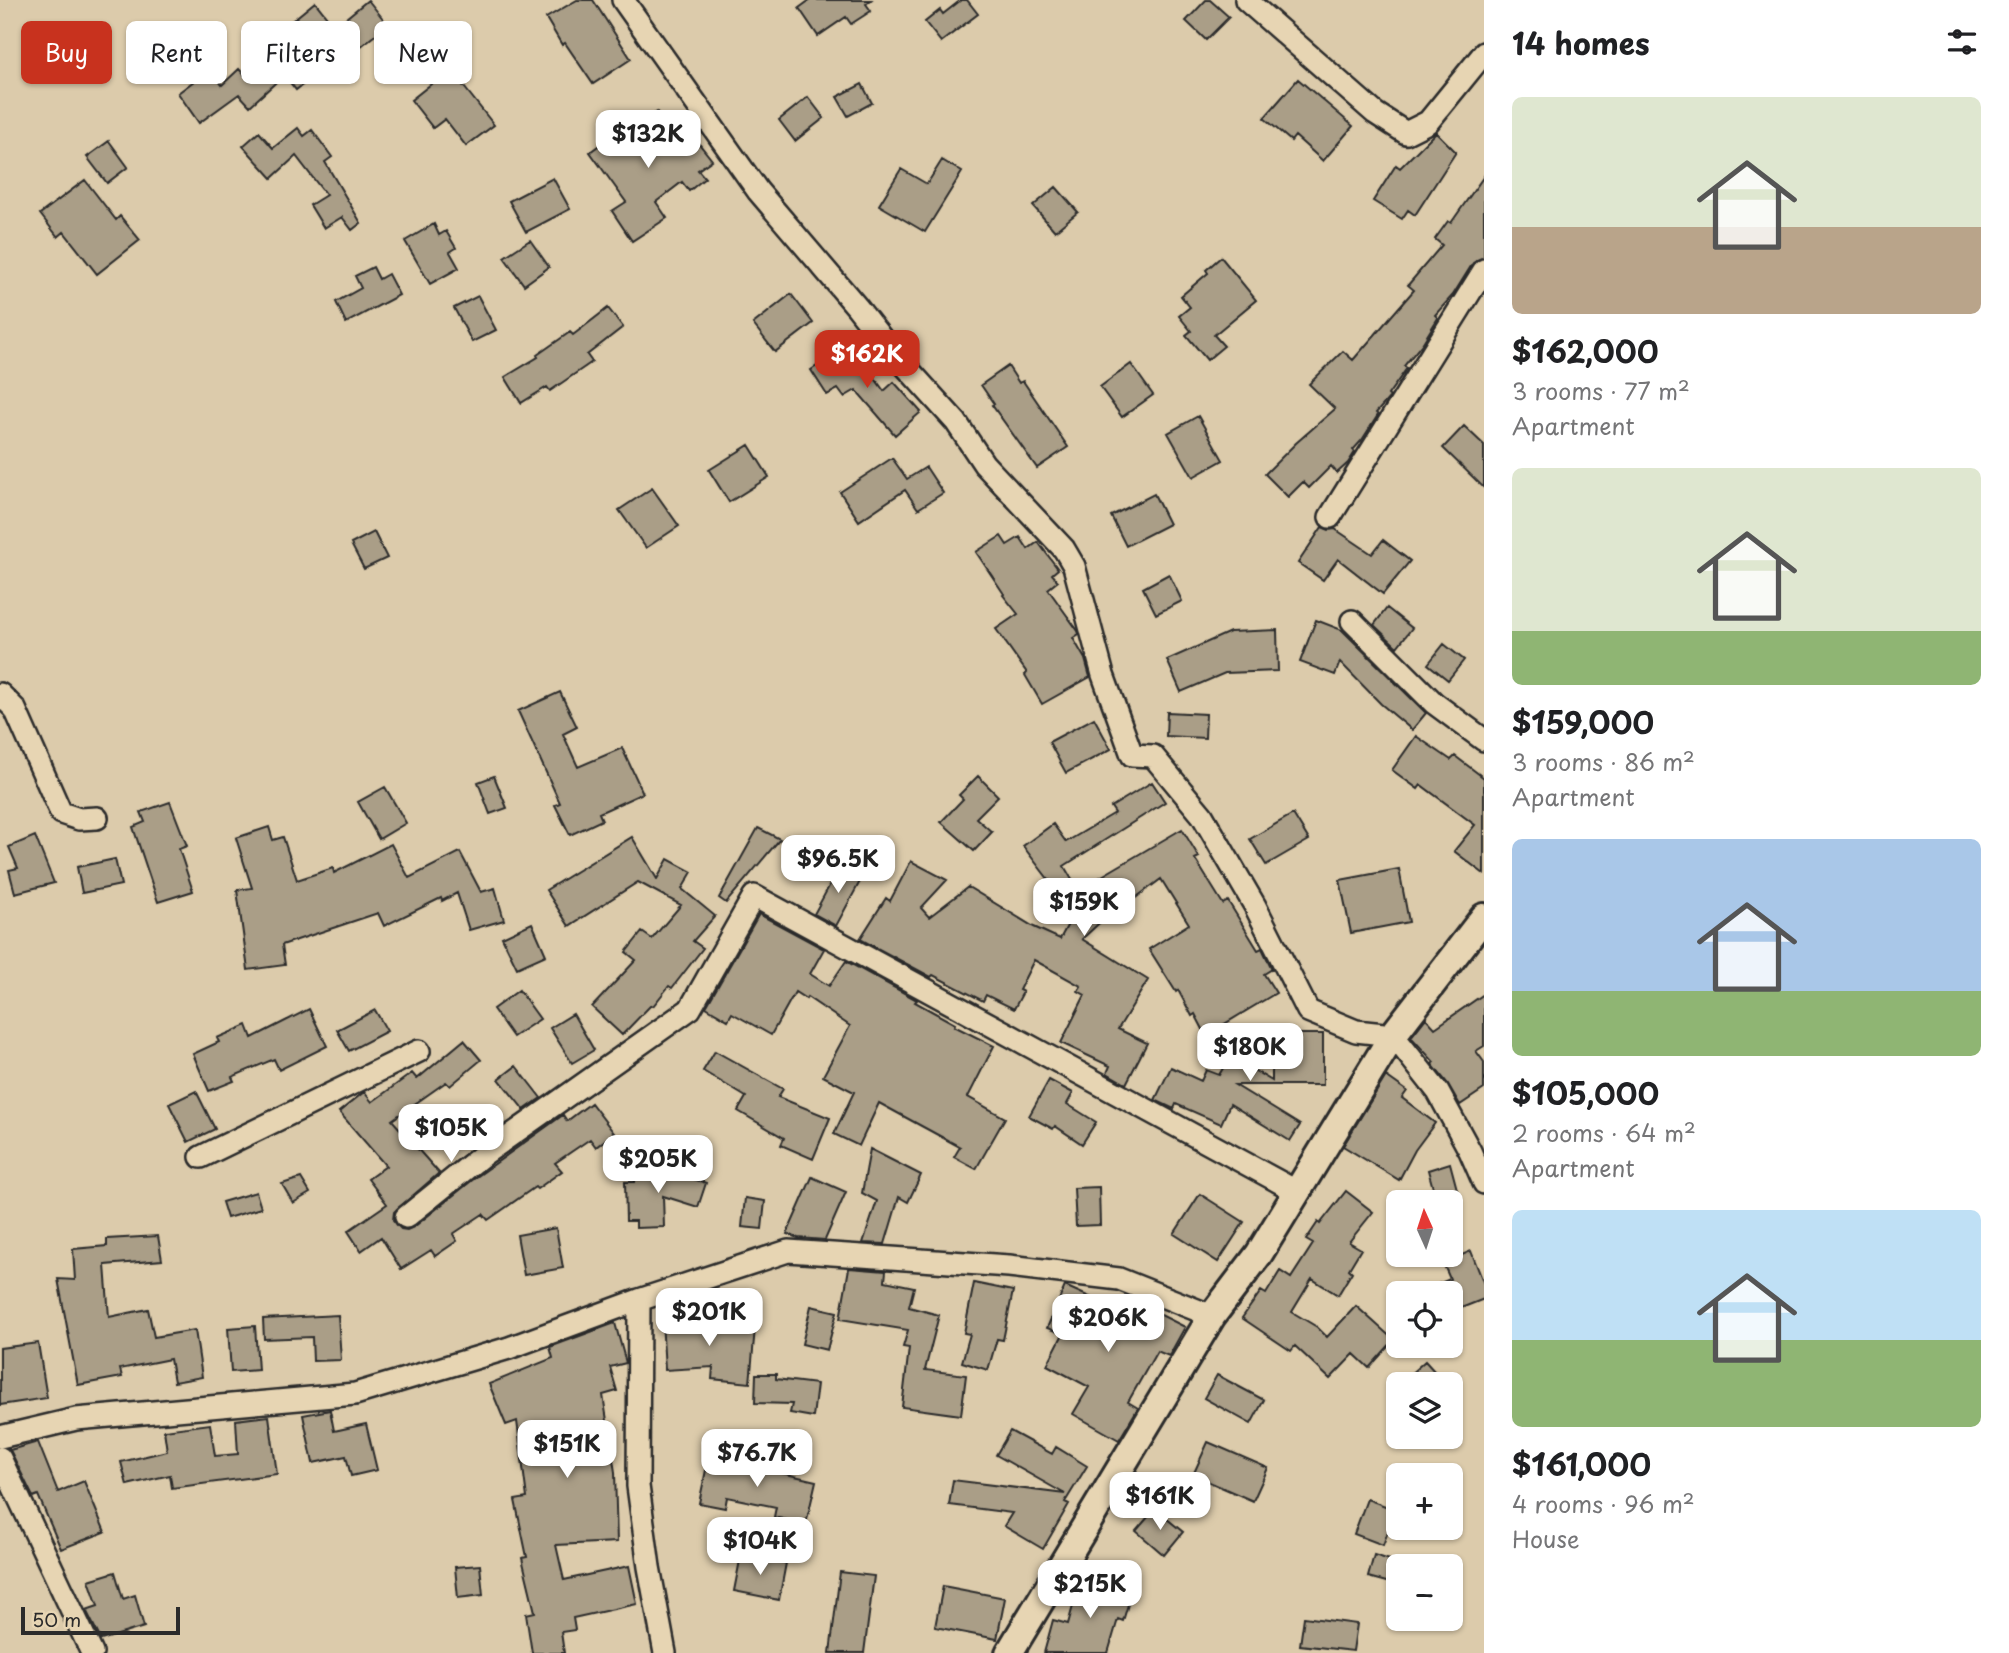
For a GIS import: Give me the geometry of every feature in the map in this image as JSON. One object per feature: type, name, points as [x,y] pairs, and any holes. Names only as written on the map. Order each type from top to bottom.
[{"type":"street","points":[[1245,0],[1375,113],[1406,133],[1428,122],[1481,64]]},
{"type":"street","points":[[631,2],[758,191],[889,348],[956,422],[984,464],[1064,549],[1074,566],[1103,675],[1132,755],[1153,756],[1202,815],[1255,906],[1308,1011],[1356,1031],[1394,1035],[1438,1092],[1484,1183]]},
{"type":"street","points":[[1329,517],[1484,270]]},
{"type":"street","points":[[1352,621],[1434,703],[1484,740]]},
{"type":"street","points":[[0,694],[15,709],[61,813],[79,819],[97,818]]},
{"type":"street","points":[[406,1217],[483,1155],[690,1009],[754,896],[1296,1191]]},
{"type":"street","points":[[1009,1653],[1212,1316],[1259,1254],[1394,1035],[1484,917]]},
{"type":"street","points":[[201,1157],[419,1051]]},
{"type":"street","points":[[0,1437],[76,1419],[355,1394],[509,1348],[639,1300],[788,1251],[1009,1266],[1119,1279],[1212,1316]]},
{"type":"street","points":[[639,1300],[638,1486],[665,1653]]},
{"type":"street","points":[[0,1458],[92,1653]]},
{"type":"building","points":[[368,0],[385,21],[374,21],[374,36],[360,47],[360,21],[342,21]]},
{"type":"building","points":[[577,0],[593,0],[631,59],[593,84],[565,43],[562,45],[546,18]]},
{"type":"building","points":[[810,0],[871,0],[866,4],[871,11],[851,24],[846,17],[818,36],[799,8]]},
{"type":"building","points":[[961,0],[967,0],[978,14],[941,42],[925,22],[940,10],[943,14]]},
{"type":"building","points":[[1206,0],[1210,0],[1229,17],[1206,40],[1186,21]]},
{"type":"building","points":[[315,2],[330,21],[294,21],[293,20]]},
{"type":"building","points":[[239,69],[241,84],[274,84],[250,106],[239,94],[199,123],[178,93],[190,84],[227,84],[227,80]]},
{"type":"building","points":[[1298,79],[1353,126],[1323,161],[1295,136],[1291,141],[1264,118]]},
{"type":"building","points":[[291,84],[304,84],[296,90]]},
{"type":"building","points":[[431,84],[462,84],[494,125],[466,146],[445,119],[433,128],[411,100]]},
{"type":"building","points":[[862,84],[872,103],[848,116],[837,97]]},
{"type":"building","points":[[808,97],[824,118],[795,141],[779,120]]},
{"type":"building","points":[[657,112],[671,131],[674,128],[688,146],[696,140],[712,160],[698,170],[705,178],[689,191],[682,182],[656,202],[667,218],[632,241],[612,211],[626,202],[590,152],[640,115],[644,120]]},
{"type":"building","points":[[298,128],[304,136],[312,130],[332,157],[325,162],[361,223],[352,230],[342,217],[324,228],[310,205],[326,195],[296,156],[272,178],[243,146],[259,132],[273,148]]},
{"type":"building","points":[[1436,132],[1456,152],[1415,215],[1408,210],[1402,219],[1373,201],[1396,165],[1400,168]]},
{"type":"building","points":[[109,141],[128,167],[107,183],[87,157]]},
{"type":"building","points":[[942,160],[962,172],[925,232],[879,205],[901,169],[927,184]]},
{"type":"building","points":[[1484,176],[1484,257],[1473,263],[1453,295],[1435,315],[1438,318],[1404,366],[1407,368],[1353,450],[1355,452],[1348,463],[1337,473],[1331,466],[1309,488],[1303,482],[1288,497],[1265,474],[1335,409],[1309,384],[1343,351],[1353,360],[1414,290],[1408,285],[1442,245],[1435,239],[1448,221],[1451,223]]},
{"type":"building","points":[[553,178],[570,209],[526,232],[509,201]]},
{"type":"building","points":[[85,180],[116,220],[120,216],[140,240],[97,274],[64,232],[58,237],[40,214]]},
{"type":"building","points":[[1056,187],[1078,212],[1055,231],[1033,206]]},
{"type":"building","points":[[434,224],[439,235],[446,231],[456,248],[450,252],[459,268],[430,284],[405,241]]},
{"type":"building","points":[[530,240],[549,267],[524,285],[504,257]]},
{"type":"building","points":[[1221,257],[1256,300],[1214,335],[1224,346],[1207,360],[1186,335],[1191,331],[1179,316],[1190,307],[1181,296],[1208,273],[1206,270]]},
{"type":"building","points":[[373,267],[379,279],[388,274],[399,295],[346,323],[336,302],[361,288],[355,276]]},
{"type":"building","points":[[791,294],[813,323],[775,352],[753,324]]},
{"type":"building","points":[[478,296],[496,330],[472,342],[454,308]]},
{"type":"building","points":[[608,308],[623,327],[587,355],[592,362],[550,391],[547,387],[521,403],[505,377],[538,357],[537,355],[570,332],[573,335]]},
{"type":"building","points":[[854,349],[884,391],[894,382],[921,412],[895,435],[856,390],[844,397],[838,389],[827,395],[811,370],[826,360],[830,367]]},
{"type":"building","points":[[1131,364],[1153,395],[1122,417],[1100,387]]},
{"type":"building","points":[[1008,366],[1019,383],[1023,381],[1068,447],[1037,468],[981,385]]},
{"type":"building","points":[[1198,416],[1223,460],[1193,477],[1168,433]]},
{"type":"building","points":[[1464,426],[1484,445],[1484,488],[1443,448]]},
{"type":"building","points":[[749,445],[769,477],[729,502],[709,470]]},
{"type":"building","points":[[892,458],[907,479],[926,467],[943,493],[918,509],[905,490],[859,521],[840,492]]},
{"type":"building","points":[[652,488],[679,526],[646,548],[619,510]]},
{"type":"building","points":[[1154,494],[1169,524],[1126,546],[1111,516]]},
{"type":"building","points":[[1322,527],[1335,529],[1372,554],[1383,540],[1410,561],[1383,594],[1338,559],[1323,580],[1298,563]]},
{"type":"building","points":[[374,532],[387,558],[364,569],[351,544]]},
{"type":"building","points":[[1001,536],[1007,545],[1020,537],[1028,549],[1038,542],[1058,569],[1052,574],[1058,581],[1048,589],[1078,631],[1079,634],[1073,638],[1085,659],[1090,677],[1042,704],[1025,675],[1027,673],[996,629],[1018,614],[976,552]]},
{"type":"building","points":[[1169,574],[1182,601],[1156,614],[1143,588]]},
{"type":"building","points":[[1387,608],[1412,628],[1397,647],[1374,625]]},
{"type":"building","points":[[1316,620],[1342,630],[1426,713],[1412,730],[1381,704],[1340,662],[1335,675],[1300,662]]},
{"type":"building","points":[[1277,630],[1278,671],[1225,673],[1181,692],[1167,660],[1230,632]]},
{"type":"building","points":[[1444,644],[1464,660],[1448,680],[1428,664]]},
{"type":"building","points":[[560,692],[577,727],[563,734],[578,767],[622,748],[643,793],[599,813],[602,820],[570,835],[555,805],[560,803],[518,711]]},
{"type":"building","points":[[1167,712],[1206,714],[1205,738],[1166,736]]},
{"type":"building","points":[[1094,718],[1111,749],[1066,773],[1049,742]]},
{"type":"building","points":[[1416,736],[1451,760],[1455,756],[1484,778],[1484,874],[1454,851],[1475,825],[1421,785],[1418,789],[1392,770]]},
{"type":"building","points":[[494,776],[507,808],[490,814],[478,782]]},
{"type":"building","points":[[978,776],[998,796],[976,818],[992,832],[974,851],[941,822],[963,799],[959,795]]},
{"type":"building","points":[[1152,782],[1165,802],[1064,866],[1078,890],[1182,829],[1199,857],[1195,859],[1223,904],[1228,901],[1258,950],[1262,948],[1272,969],[1264,974],[1276,993],[1206,1035],[1195,1014],[1192,1016],[1178,990],[1176,992],[1149,949],[1189,924],[1161,879],[1126,905],[1123,901],[1082,939],[1148,980],[1118,1029],[1147,1043],[1126,1084],[1107,1073],[1110,1066],[1061,1043],[1085,995],[1078,991],[1081,986],[1034,960],[1019,990],[1023,992],[1014,1009],[986,995],[983,1001],[860,939],[886,898],[890,901],[911,861],[947,880],[921,908],[929,917],[968,887],[1034,927],[1060,939],[1074,913],[1023,846],[1053,824],[1066,842],[1115,813],[1111,807]]},
{"type":"building","points":[[385,787],[406,823],[379,839],[358,802]]},
{"type":"building","points":[[170,802],[187,846],[179,849],[193,891],[158,902],[133,827],[145,822],[141,812]]},
{"type":"building","points":[[1293,814],[1309,840],[1266,865],[1250,839]]},
{"type":"building","points":[[269,827],[273,840],[283,837],[297,880],[333,868],[334,873],[391,844],[409,878],[460,852],[481,892],[495,888],[504,920],[469,930],[457,893],[384,926],[378,913],[282,945],[285,965],[248,970],[237,890],[252,888],[236,838]]},
{"type":"building","points":[[758,828],[780,839],[726,903],[719,898]]},
{"type":"building","points":[[35,836],[54,883],[15,893],[9,870],[18,868],[9,847]]},
{"type":"building","points":[[632,837],[657,879],[668,859],[692,872],[682,889],[715,916],[693,941],[703,948],[672,988],[669,986],[653,1006],[622,1035],[592,1007],[636,960],[626,952],[642,932],[652,939],[681,905],[638,882],[569,926],[546,890]]},
{"type":"building","points":[[115,859],[121,885],[82,893],[77,867]]},
{"type":"building","points":[[841,864],[863,876],[836,926],[814,914]]},
{"type":"building","points":[[1399,869],[1409,922],[1351,933],[1340,880]]},
{"type":"building","points":[[759,914],[824,949],[810,974],[829,986],[846,961],[917,1000],[915,1002],[955,1024],[954,1026],[994,1046],[968,1097],[1005,1118],[976,1169],[954,1157],[960,1147],[879,1103],[859,1146],[834,1134],[854,1092],[823,1076],[850,1026],[807,997],[806,999],[795,992],[771,1035],[732,1013],[728,1020],[706,1007]]},
{"type":"building","points":[[532,923],[546,955],[517,968],[502,937]]},
{"type":"building","points":[[519,990],[540,1019],[513,1037],[493,1009]]},
{"type":"building","points":[[1484,994],[1484,1046],[1476,1051],[1484,1062],[1484,1089],[1460,1105],[1432,1064],[1434,1062],[1411,1037],[1426,1018],[1435,1028]]},
{"type":"building","points":[[309,1009],[327,1046],[279,1070],[274,1059],[232,1077],[234,1081],[209,1091],[193,1054],[219,1042],[217,1038],[247,1025],[252,1038]]},
{"type":"building","points":[[375,1010],[387,1031],[349,1051],[337,1030]]},
{"type":"building","points":[[573,1014],[594,1050],[572,1063],[550,1028]]},
{"type":"building","points":[[1272,1034],[1323,1034],[1323,1085],[1235,1085],[1300,1125],[1290,1141],[1230,1104],[1221,1124],[1176,1104],[1174,1109],[1155,1100],[1171,1067],[1201,1081],[1206,1070],[1219,1075],[1230,1056],[1272,1081]]},
{"type":"building","points":[[464,1040],[481,1060],[450,1086],[446,1082],[392,1120],[439,1173],[394,1212],[393,1220],[401,1229],[414,1227],[475,1178],[563,1115],[567,1121],[591,1103],[614,1133],[596,1147],[590,1139],[555,1163],[562,1171],[537,1189],[535,1187],[488,1220],[483,1214],[453,1234],[457,1241],[435,1256],[431,1250],[401,1269],[381,1237],[361,1251],[348,1231],[387,1204],[368,1179],[386,1166],[339,1112],[364,1092],[372,1102],[412,1073],[417,1079]]},
{"type":"building","points":[[715,1051],[783,1089],[778,1097],[830,1118],[813,1159],[781,1145],[784,1138],[738,1111],[746,1097],[703,1071]]},
{"type":"building","points":[[516,1066],[541,1098],[524,1110],[499,1079]]},
{"type":"building","points":[[1386,1076],[1407,1091],[1402,1098],[1435,1123],[1415,1150],[1399,1180],[1343,1146]]},
{"type":"building","points":[[1049,1080],[1073,1093],[1067,1104],[1096,1122],[1082,1144],[1055,1126],[1053,1129],[1029,1116]]},
{"type":"building","points":[[196,1091],[215,1129],[188,1142],[169,1104]]},
{"type":"building","points":[[870,1149],[921,1175],[908,1202],[899,1197],[885,1244],[863,1243],[877,1201],[862,1193]]},
{"type":"building","points":[[1450,1163],[1457,1190],[1434,1190],[1428,1170]]},
{"type":"building","points":[[635,1168],[659,1168],[706,1183],[698,1207],[663,1196],[664,1227],[636,1228],[636,1221],[626,1221],[625,1182],[635,1182]]},
{"type":"building","points":[[812,1177],[846,1192],[825,1240],[798,1238],[787,1234]]},
{"type":"building","points":[[301,1178],[310,1193],[293,1203],[282,1184]]},
{"type":"building","points":[[1099,1187],[1100,1225],[1076,1226],[1074,1188]]},
{"type":"building","points":[[1346,1191],[1373,1212],[1349,1242],[1361,1249],[1349,1269],[1352,1272],[1338,1295],[1312,1279],[1292,1312],[1317,1327],[1327,1337],[1356,1306],[1386,1333],[1386,1349],[1369,1368],[1354,1354],[1330,1379],[1295,1346],[1291,1351],[1242,1318],[1261,1291],[1266,1294],[1280,1271],[1291,1278],[1313,1244],[1306,1240],[1318,1222],[1320,1224]]},
{"type":"building","points":[[256,1192],[261,1208],[227,1218],[222,1202]]},
{"type":"building","points":[[1200,1194],[1244,1222],[1218,1262],[1174,1234]]},
{"type":"building","points":[[745,1198],[765,1201],[762,1229],[742,1227]]},
{"type":"building","points":[[556,1228],[563,1268],[524,1275],[517,1235]]},
{"type":"building","points":[[158,1236],[162,1260],[105,1265],[109,1317],[148,1309],[154,1337],[195,1330],[202,1377],[174,1382],[170,1359],[120,1369],[122,1377],[78,1385],[58,1279],[75,1280],[73,1249],[107,1246],[107,1239]]},
{"type":"building","points":[[1471,1251],[1484,1284],[1484,1299],[1463,1307],[1463,1281],[1445,1281],[1450,1279],[1445,1267],[1463,1267],[1463,1254]]},
{"type":"building","points":[[849,1268],[886,1271],[885,1281],[914,1287],[909,1307],[939,1315],[925,1370],[966,1375],[961,1415],[902,1407],[909,1348],[903,1347],[908,1330],[840,1319]]},
{"type":"building","points":[[974,1283],[1013,1291],[1003,1340],[997,1339],[988,1370],[962,1362],[970,1334],[964,1333]]},
{"type":"building","points":[[1065,1286],[1125,1313],[1131,1300],[1185,1327],[1169,1356],[1157,1351],[1128,1402],[1138,1408],[1119,1440],[1073,1414],[1089,1387],[1047,1365],[1063,1334],[1047,1328]]},
{"type":"building","points":[[811,1306],[837,1312],[827,1350],[802,1344]]},
{"type":"building","points":[[338,1315],[341,1360],[313,1361],[312,1337],[264,1339],[263,1319]]},
{"type":"building","points":[[699,1317],[699,1323],[755,1328],[750,1383],[712,1379],[713,1367],[665,1370],[662,1320]]},
{"type":"building","points":[[615,1323],[626,1363],[610,1367],[617,1391],[603,1395],[615,1472],[617,1542],[556,1545],[564,1580],[629,1566],[637,1604],[573,1618],[575,1630],[561,1632],[564,1653],[532,1653],[526,1614],[535,1612],[522,1558],[527,1557],[515,1500],[527,1498],[517,1421],[506,1425],[489,1384],[553,1358],[550,1347]]},
{"type":"building","points":[[255,1326],[258,1370],[231,1372],[228,1328]]},
{"type":"building","points":[[38,1343],[47,1398],[0,1405],[0,1348]]},
{"type":"building","points":[[1425,1361],[1435,1372],[1413,1372]]},
{"type":"building","points":[[756,1374],[776,1374],[776,1379],[817,1384],[813,1417],[790,1413],[792,1404],[755,1403]]},
{"type":"building","points":[[1217,1375],[1264,1400],[1251,1424],[1204,1398]]},
{"type":"building","points":[[330,1410],[334,1431],[366,1424],[377,1470],[351,1476],[346,1456],[313,1463],[303,1415]]},
{"type":"building","points":[[269,1416],[277,1474],[172,1488],[170,1475],[127,1485],[121,1462],[167,1451],[164,1430],[210,1424],[215,1456],[238,1454],[236,1420]]},
{"type":"building","points":[[1010,1431],[1052,1454],[1056,1447],[1087,1466],[1065,1502],[1069,1504],[1043,1549],[1004,1526],[1012,1513],[949,1505],[953,1480],[1065,1494],[996,1455]]},
{"type":"building","points":[[38,1442],[58,1492],[84,1481],[105,1532],[61,1549],[38,1495],[33,1497],[10,1450]]},
{"type":"building","points":[[1208,1442],[1268,1468],[1253,1501],[1193,1475]]},
{"type":"building","points":[[709,1456],[816,1481],[806,1524],[774,1517],[776,1507],[727,1497],[725,1508],[699,1503]]},
{"type":"building","points":[[1367,1499],[1386,1506],[1386,1537],[1383,1545],[1354,1534]]},
{"type":"building","points":[[1155,1509],[1183,1532],[1164,1555],[1136,1531]]},
{"type":"building","points":[[741,1555],[786,1563],[779,1600],[734,1591]]},
{"type":"building","points":[[1374,1555],[1386,1559],[1386,1582],[1368,1577]]},
{"type":"building","points":[[480,1565],[483,1595],[458,1598],[455,1567]]},
{"type":"building","points":[[115,1572],[123,1599],[135,1595],[144,1627],[101,1640],[86,1610],[98,1606],[89,1580]]},
{"type":"building","points":[[840,1572],[874,1576],[864,1653],[830,1653]]},
{"type":"building","points":[[1081,1577],[1132,1591],[1123,1621],[1118,1619],[1108,1653],[1044,1653],[1053,1620],[1068,1624]]},
{"type":"building","points":[[943,1586],[1005,1598],[997,1639],[935,1627]]},
{"type":"building","points":[[1304,1617],[1357,1624],[1353,1651],[1300,1645]]}]
